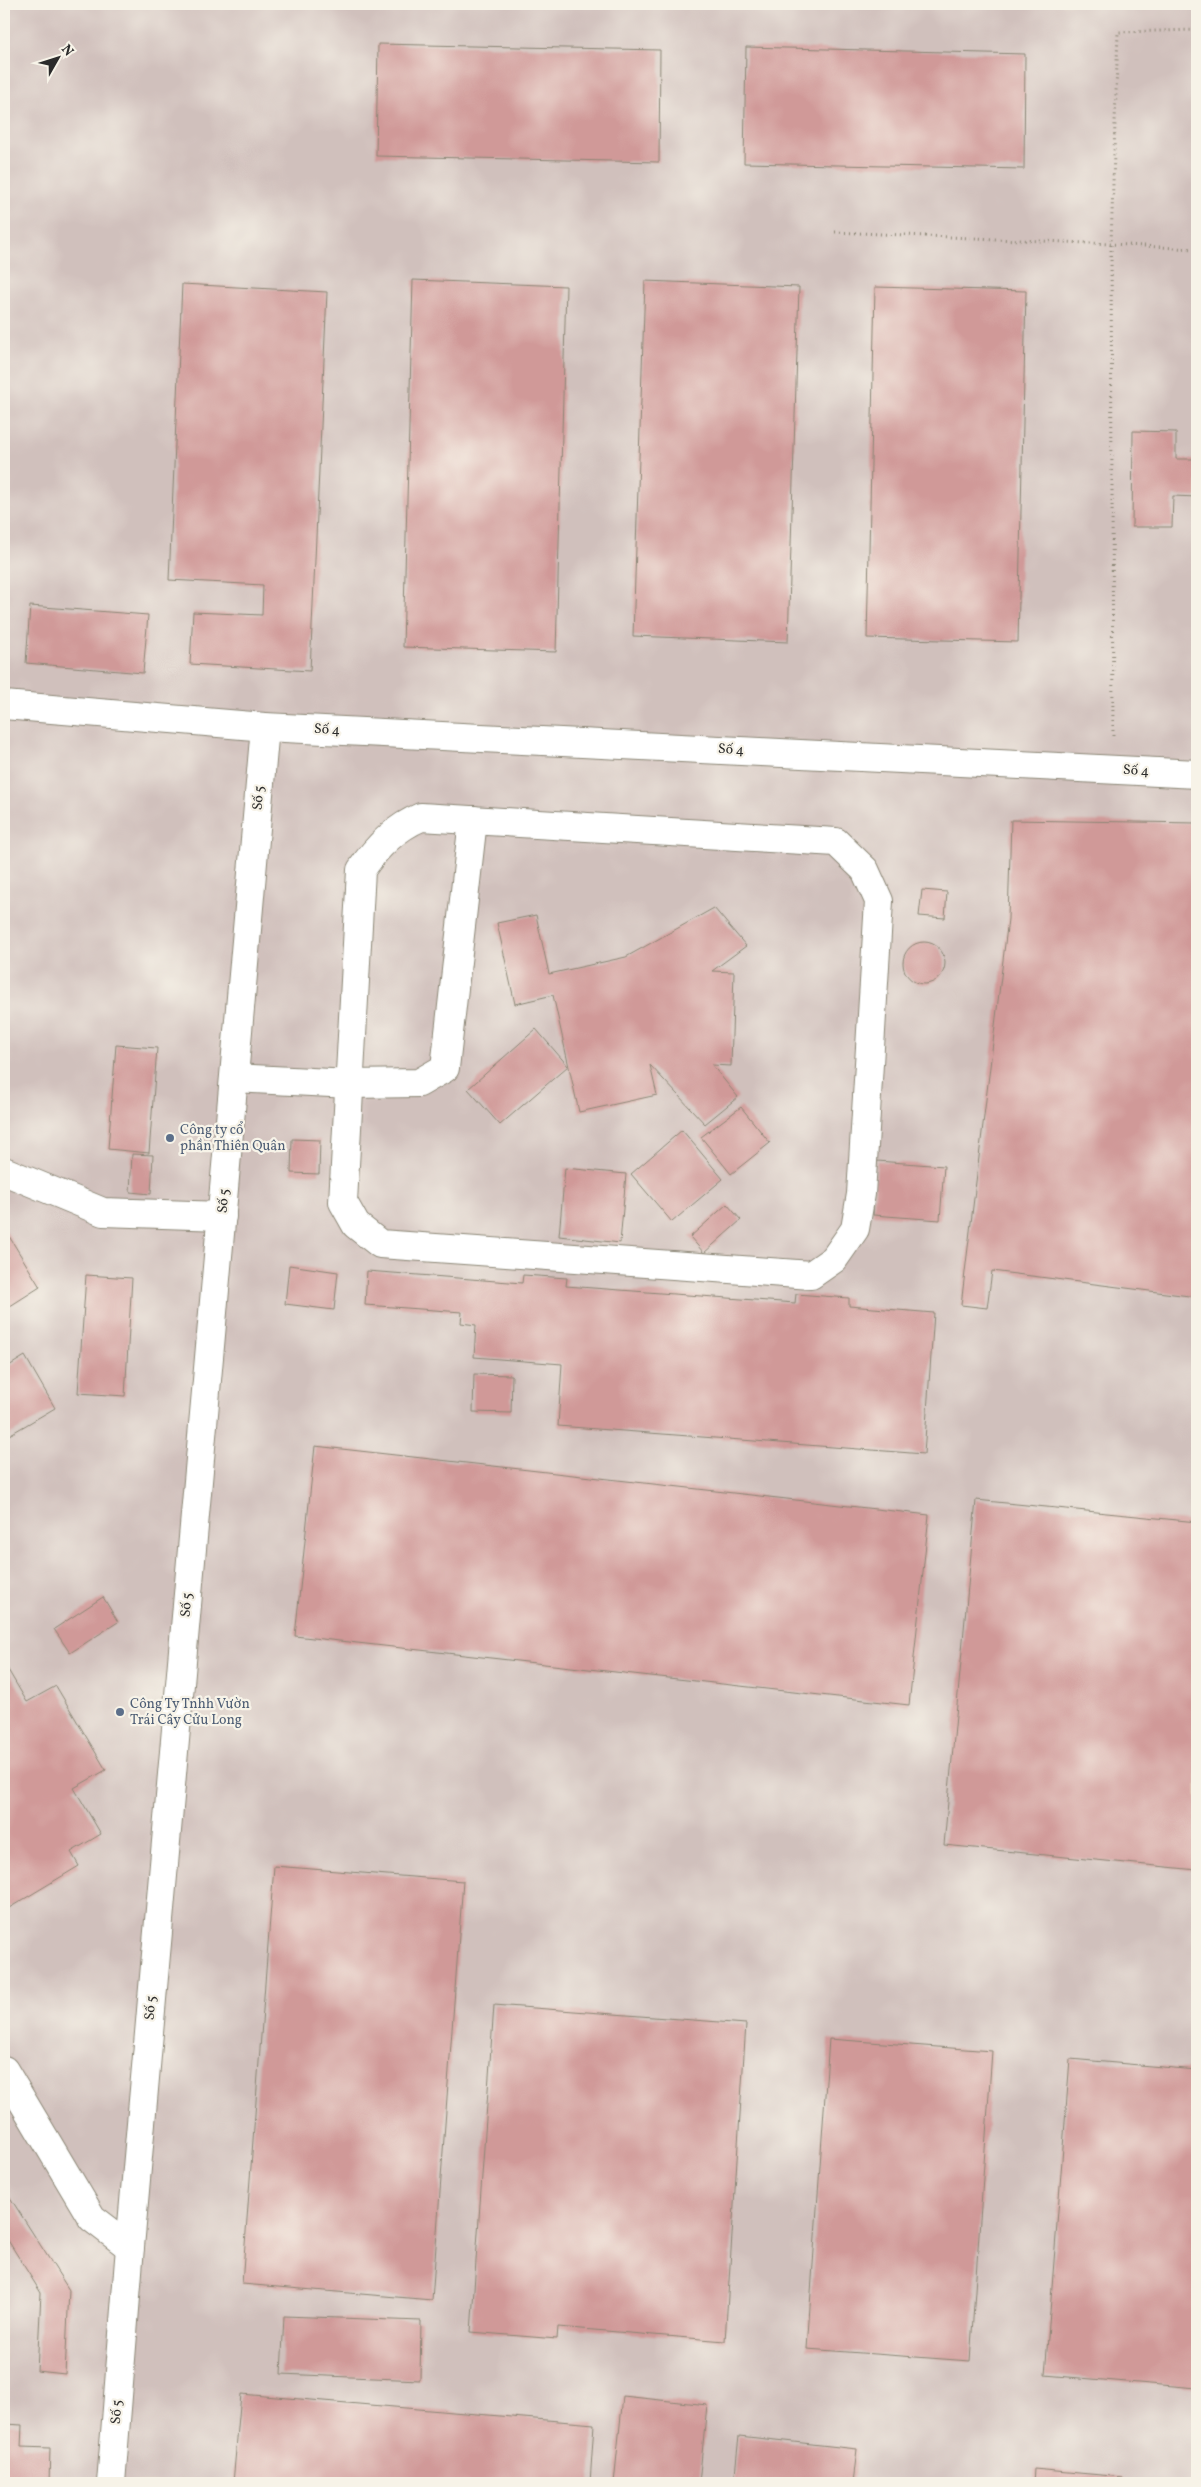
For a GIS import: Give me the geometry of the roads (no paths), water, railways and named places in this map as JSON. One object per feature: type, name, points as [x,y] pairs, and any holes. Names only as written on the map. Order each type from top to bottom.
[{"type":"street","name":"Số 4","points":[[4,705],[265,726],[1197,774]]},
{"type":"street","name":"Số 5","points":[[111,2483],[130,2247],[265,726]]},
{"type":"street","points":[[422,817],[836,842],[866,870],[879,901],[861,1194],[855,1228],[834,1259],[811,1275],[380,1244],[356,1225],[344,1202],[350,1084],[361,870],[376,847],[407,822],[422,817]]},
{"type":"street","points":[[235,1078],[350,1084],[419,1083],[445,1068],[473,820]]},
{"type":"street","points":[[4,1172],[103,1212],[222,1216]]},
{"type":"street","points":[[4,2070],[92,2218],[130,2247]]},
{"type":"place","name":"Công ty cổ phần Thiên Quân","points":[[170,1138]]},
{"type":"place","name":"Công Ty Tnhh Vườn Trái Cây Cửu Long","points":[[120,1712]]}]
